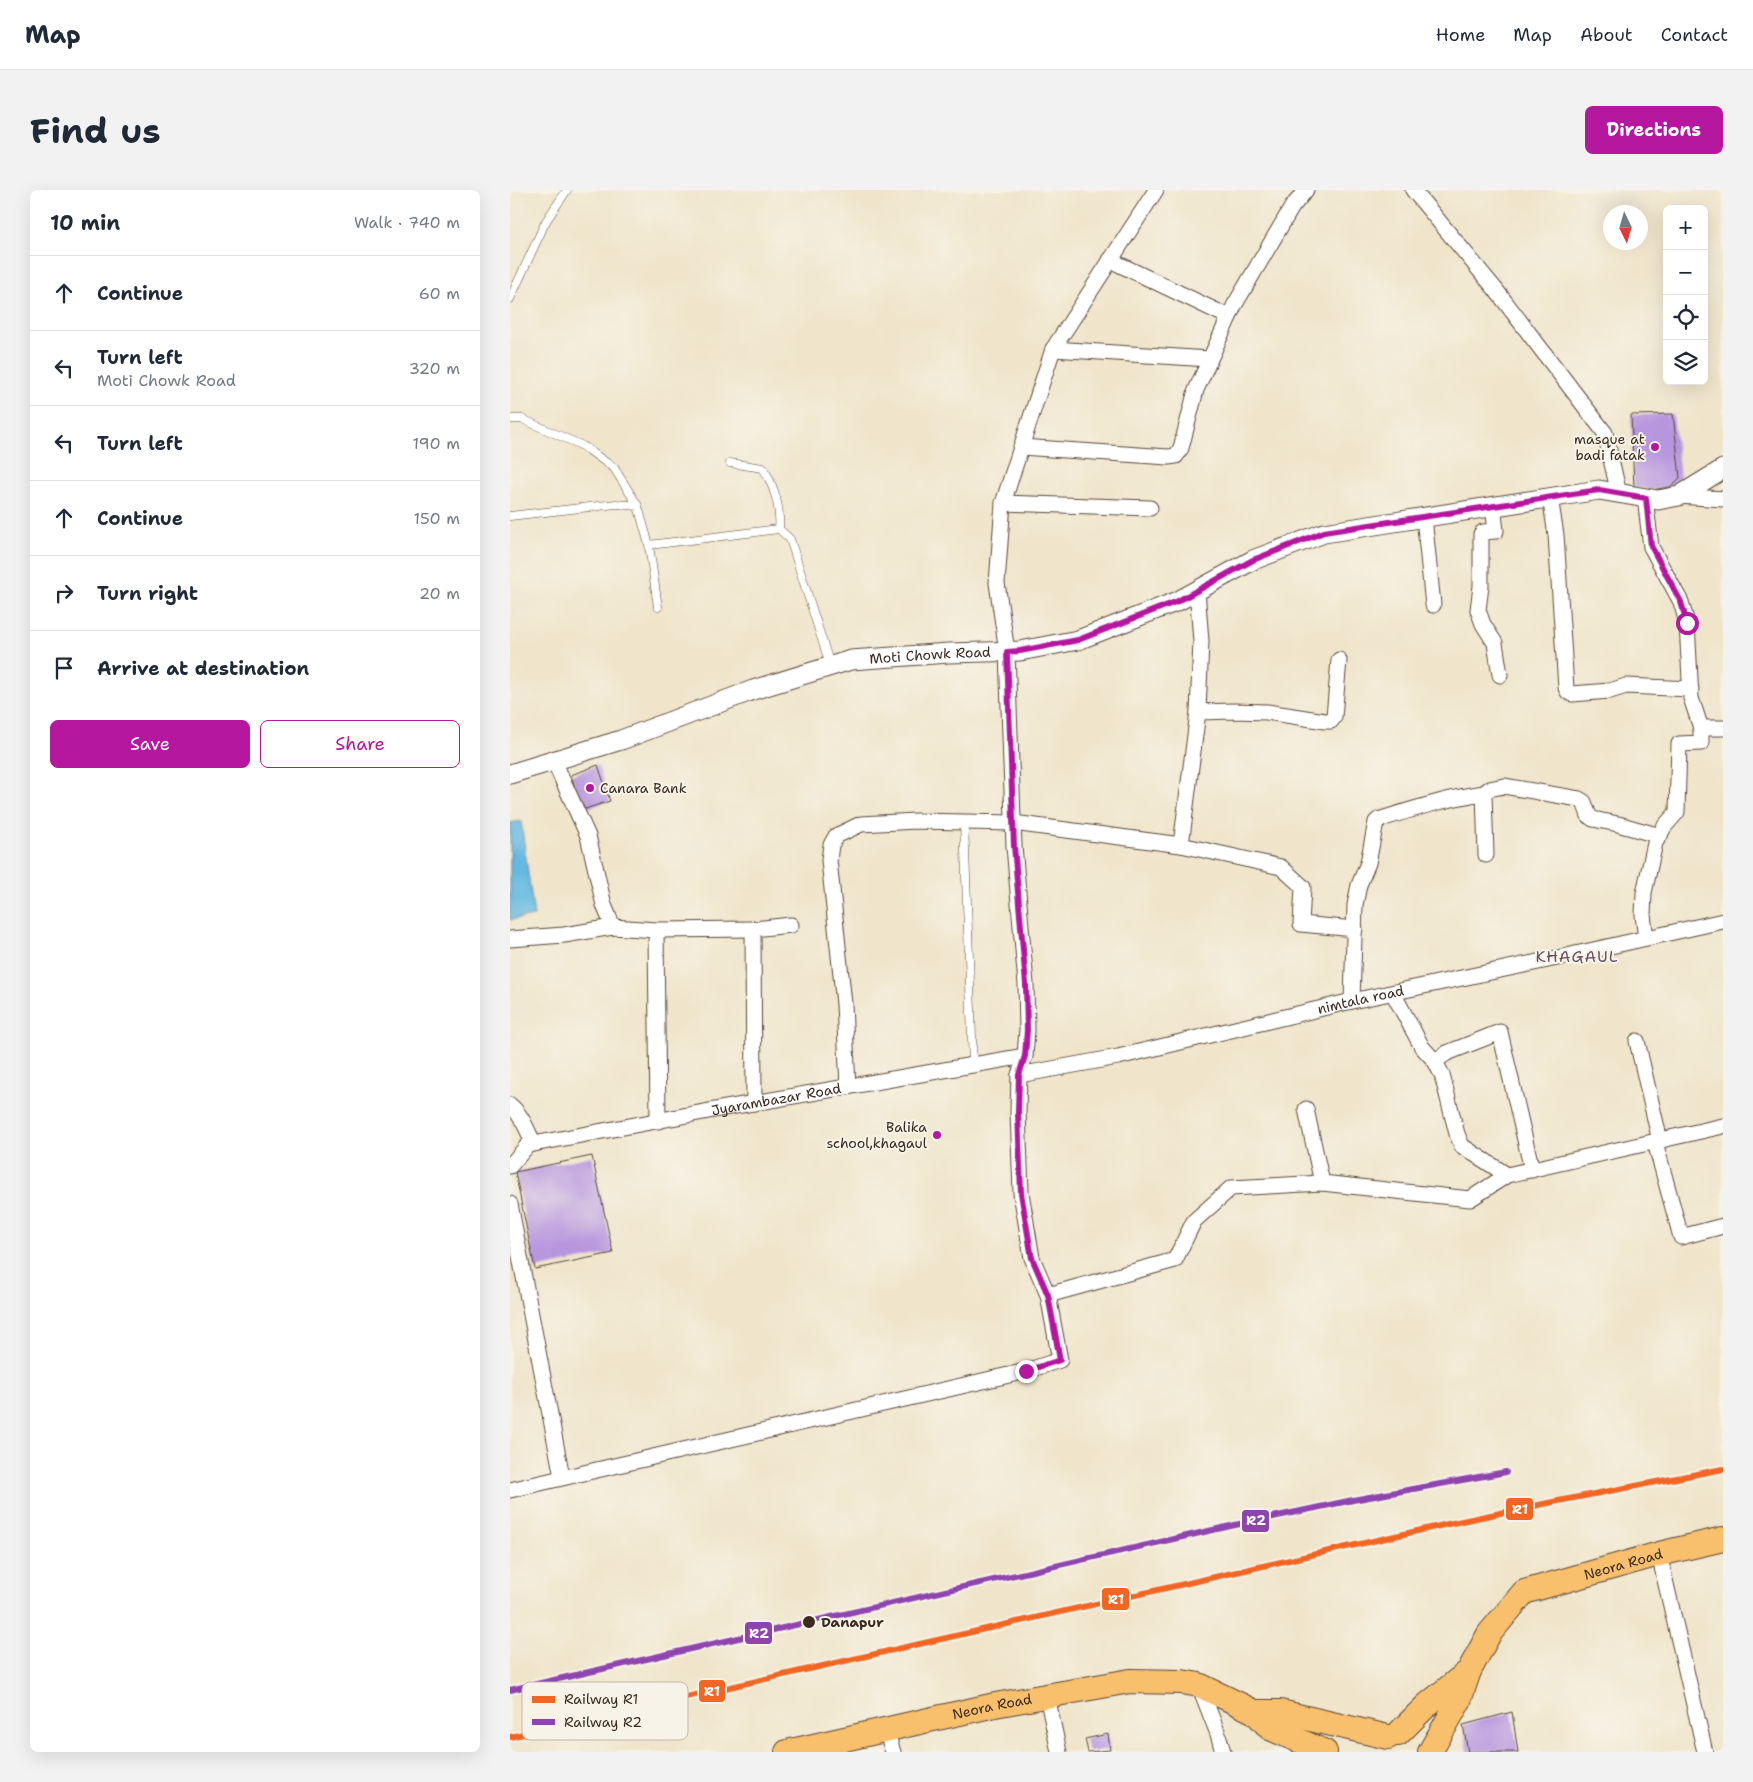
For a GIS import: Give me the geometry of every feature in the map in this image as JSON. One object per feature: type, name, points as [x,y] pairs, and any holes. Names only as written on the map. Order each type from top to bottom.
[{"type":"main road","name":"Neora Road","points":[[1469,1672],[1489,1634],[1524,1592],[1723,1538]]},
{"type":"main road","points":[[1387,1741],[1427,1705],[1469,1672]]},
{"type":"main road","points":[[1430,1752],[1459,1701],[1469,1672]]},
{"type":"main road","name":"Neora Road","points":[[787,1752],[995,1705],[1130,1681],[1182,1682],[1199,1686],[1255,1712]]},
{"type":"main road","points":[[1255,1712],[1280,1712],[1387,1741],[1412,1738],[1418,1742],[1422,1752]]},
{"type":"main road","points":[[1255,1712],[1270,1728],[1325,1752]]},
{"type":"street","points":[[510,1490],[1026,1371],[1060,1360],[1048,1295],[1032,1258],[1021,1193],[1018,1112],[1019,1075],[1025,1056],[1027,1030],[1026,984],[1013,823],[1007,652],[997,583],[1003,503],[1053,349],[1156,190]]},
{"type":"street","points":[[1021,447],[1176,456],[1180,448],[1196,390],[1229,317],[1292,206],[1306,190]]},
{"type":"street","points":[[1413,190],[1496,290],[1605,433],[1619,494]]},
{"type":"street","points":[[1110,260],[1229,317]]},
{"type":"street","points":[[1053,349],[1209,360]]},
{"type":"street","name":"Moti Chowk Road","points":[[510,774],[621,740],[753,690],[851,660],[949,653],[1020,651],[1078,640],[1178,601],[1253,560],[1324,532],[1599,490],[1658,500],[1679,496],[1723,469]]},
{"type":"street","points":[[1679,496],[1723,499]]},
{"type":"street","points":[[1550,497],[1556,535],[1566,688],[1568,692],[1572,694],[1610,691],[1626,686],[1691,689]]},
{"type":"street","points":[[1646,498],[1651,546],[1681,602],[1687,623],[1691,698],[1701,728],[1701,743],[1679,744],[1676,812],[1656,843],[1644,893],[1643,915],[1646,938]]},
{"type":"street","points":[[1003,503],[1150,508]]},
{"type":"street","points":[[1493,506],[1496,531],[1483,532],[1481,534],[1481,586],[1478,610],[1482,624],[1495,643],[1500,675]]},
{"type":"street","points":[[1424,518],[1433,605]]},
{"type":"street","points":[[1181,845],[1198,712],[1201,641],[1197,590]]},
{"type":"street","points":[[1198,712],[1267,712],[1331,721],[1334,717],[1339,660]]},
{"type":"street","points":[[1701,728],[1723,728]]},
{"type":"street","points":[[554,761],[588,836],[604,905],[613,927]]},
{"type":"street","points":[[1352,1001],[1355,905],[1359,886],[1368,863],[1378,820],[1431,804],[1457,797],[1484,793],[1489,789],[1504,786],[1579,798],[1584,802],[1589,816],[1593,819],[1660,836]]},
{"type":"street","points":[[1484,793],[1486,855]]},
{"type":"street","points":[[848,1087],[844,1004],[829,860],[831,845],[836,836],[861,824],[916,821],[1013,823],[1181,845],[1281,868],[1303,887],[1301,924],[1355,929]]},
{"type":"street","name":"nimtala road","points":[[1019,1075],[1118,1057],[1352,1001],[1723,921]]},
{"type":"street","points":[[510,940],[564,935],[613,927],[656,930],[753,929],[791,925]]},
{"type":"street","points":[[753,929],[754,1103]]},
{"type":"street","points":[[656,930],[658,1121]]},
{"type":"street","points":[[1393,993],[1422,1047],[1435,1061],[1442,1075],[1457,1134],[1462,1146],[1507,1175]]},
{"type":"street","points":[[1435,1061],[1447,1053],[1500,1032],[1532,1170]]},
{"type":"street","points":[[1637,1041],[1681,1237],[1723,1226]]},
{"type":"street","name":"Jyarambazar Road","points":[[523,1149],[754,1103],[1025,1056]]},
{"type":"street","points":[[510,1105],[522,1119],[523,1149],[510,1166]]},
{"type":"street","points":[[1306,1109],[1322,1183]]},
{"type":"street","points":[[1048,1295],[1174,1260],[1194,1221],[1231,1188],[1322,1183],[1470,1199],[1507,1175],[1723,1126]]},
{"type":"street","points":[[510,1204],[513,1235],[562,1477]]},
{"type":"street","points":[[1659,1554],[1705,1752]]},
{"type":"street","points":[[1199,1686],[1223,1752]]},
{"type":"street","points":[[1047,1696],[1059,1752]]},
{"type":"street","points":[[886,1730],[893,1752]]},
{"type":"lane","points":[[510,299],[546,221],[567,190]]},
{"type":"lane","points":[[510,419],[522,419],[583,446],[614,468],[638,506],[649,544],[658,607]]},
{"type":"lane","points":[[730,463],[763,468],[770,479],[780,517],[779,529]]},
{"type":"lane","points":[[510,516],[616,504],[638,506]]},
{"type":"lane","points":[[649,544],[779,529],[790,539],[831,666]]},
{"type":"lane","points":[[964,823],[973,1065]]},
{"type":"water","points":[[521,821],[534,916],[510,920],[510,823]]},
{"type":"building","name":"masque at badi fatak","points":[[1673,414],[1680,478],[1670,487],[1652,490],[1634,488],[1631,415]]},
{"type":"building","name":"Canara Bank","points":[[598,765],[610,801],[582,810],[571,775]]},
{"type":"building","points":[[592,1156],[613,1253],[535,1269],[515,1172]]},
{"type":"building","points":[[1512,1712],[1518,1752],[1468,1752],[1463,1725]]},
{"type":"building","points":[[1108,1734],[1110,1750],[1088,1752],[1085,1739]]},
{"type":"rail line","name":"R1","points":[[688,1697],[1448,1524],[1723,1469]]},
{"type":"rail line","name":"R2","points":[[545,1682],[1235,1525],[1353,1500],[1506,1472]]},
{"type":"rail line","name":"R2","points":[[510,1690],[522,1687]]},
{"type":"rail line","name":"R1","points":[[510,1737],[522,1734]]},
{"type":"place","name":"masque at badi fatak","points":[[1655,447]]},
{"type":"place","name":"Canara Bank","points":[[590,788]]},
{"type":"place","name":"Balika school,khagaul","points":[[937,1135]]},
{"type":"place","name":"Danapur","points":[[809,1622]]},
{"type":"district","name":"KHAGAUL","points":[[1577,956]]},
{"type":"route","points":[[1026,1371],[1060,1360],[1048,1295],[1032,1258],[1021,1193],[1018,1112],[1019,1075],[1025,1056],[1027,1030],[1026,984],[1014,846],[1007,652],[1078,640],[1178,601],[1253,560],[1324,532],[1599,490],[1646,498],[1651,546],[1681,602],[1687,623]]}]
